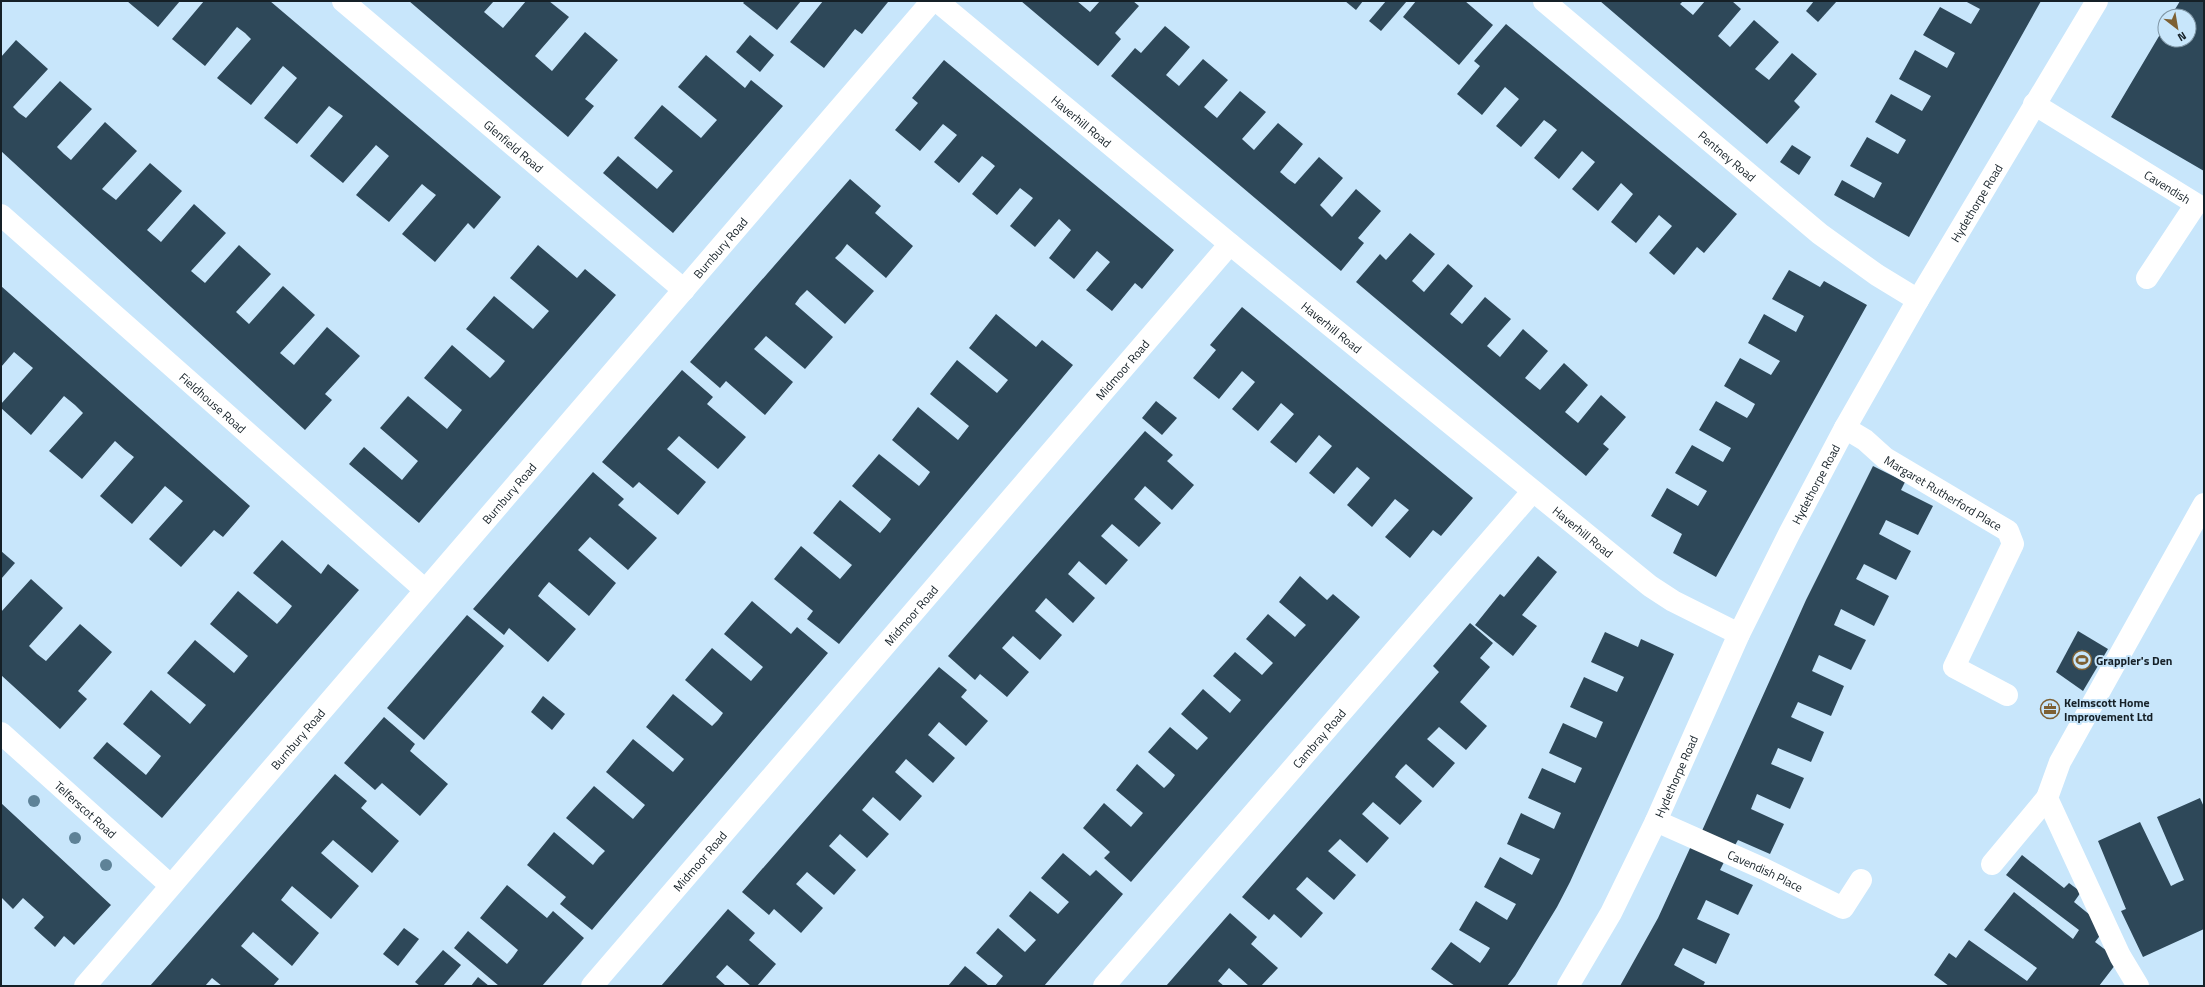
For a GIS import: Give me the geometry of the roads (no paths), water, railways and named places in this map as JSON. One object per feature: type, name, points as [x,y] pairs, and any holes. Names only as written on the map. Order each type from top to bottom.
[{"type":"street","name":"Glenfield Road","points":[[343,1],[684,290]]},
{"type":"street","name":"Burnbury Road","points":[[85,986],[424,589],[684,290],[932,1]]},
{"type":"street","name":"Haverhill Road","points":[[937,1],[1230,244],[1533,492],[1662,594],[1713,623],[1740,634]]},
{"type":"street","name":"Pentney Road","points":[[1544,1],[1820,234],[1877,275],[1918,300]]},
{"type":"street","name":"Hydethorpe Road","points":[[1568,986],[1610,913],[1656,821],[1740,634],[1789,534],[1845,428],[1918,300],[2097,1]]},
{"type":"street","name":"Cavendish","points":[[2034,104],[2064,124],[2196,204],[2147,278]]},
{"type":"street","name":"Fieldhouse Road","points":[[1,215],[424,589]]},
{"type":"street","name":"Midmoor Road","points":[[592,986],[1230,244]]},
{"type":"street","name":"Margaret Rutherford Place","points":[[1845,428],[1865,440],[1885,458],[2008,531],[2013,544],[1954,667],[2007,695]]},
{"type":"street","name":"Cambray Road","points":[[1104,986],[1533,492]]},
{"type":"street","points":[[1992,864],[2047,798],[2060,762],[2204,504]]},
{"type":"street","name":"Telferscot Road","points":[[1,733],[170,885]]},
{"type":"street","points":[[2047,798],[2120,956],[2138,986]]},
{"type":"street","name":"Cavendish Place","points":[[1656,821],[1843,908],[1861,880]]},
{"type":"place","name":"Grappler's Den","points":[[2082,660]]},
{"type":"place","name":"Kelmscott Home Improvement Ltd","points":[[2050,709]]}]
